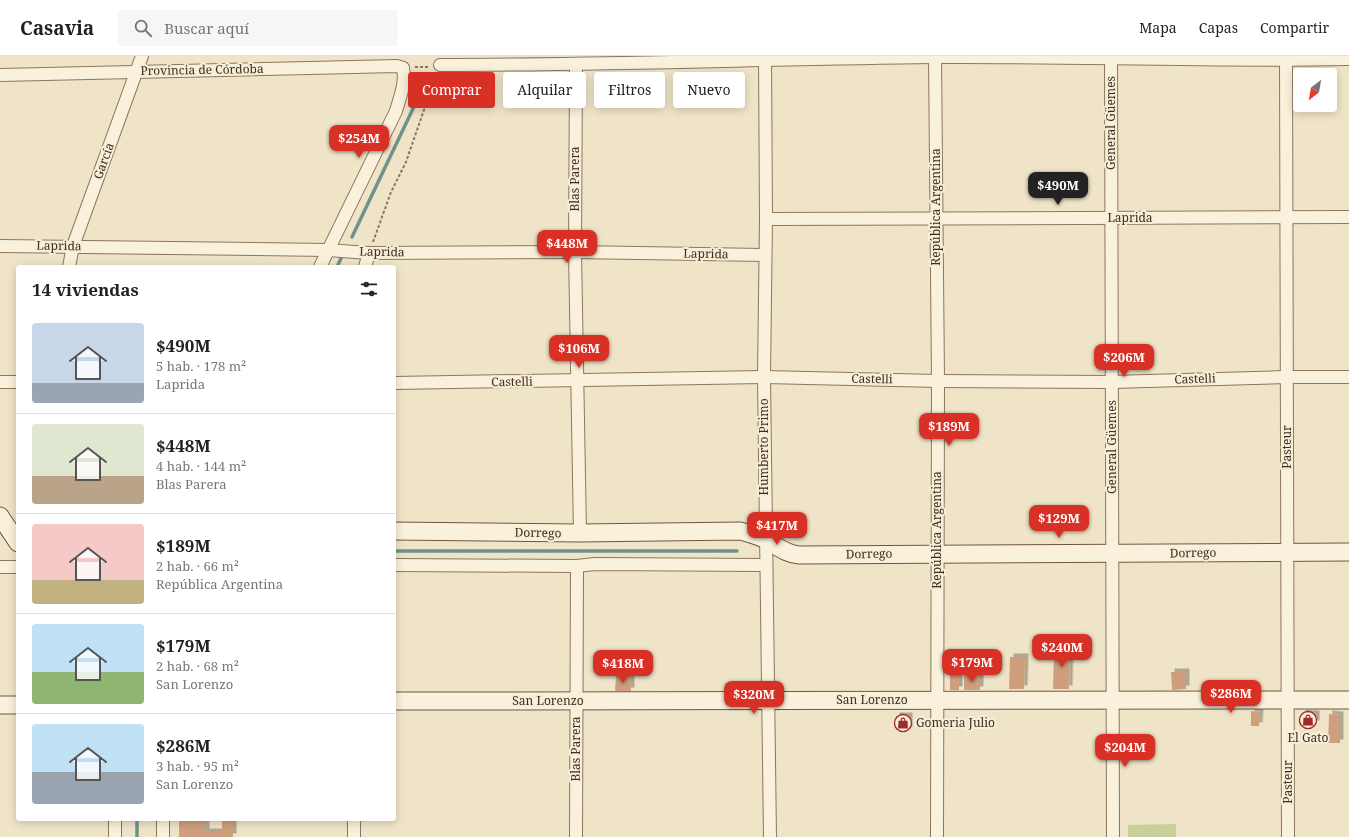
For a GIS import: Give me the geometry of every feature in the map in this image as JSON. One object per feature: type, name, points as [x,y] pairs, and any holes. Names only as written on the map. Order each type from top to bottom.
[{"type":"street","name":"García","points":[[69,265],[73,246],[142,56]]},
{"type":"street","points":[[435,66],[576,65],[765,58],[935,57],[1349,59]]},
{"type":"street","name":"República Argentina","points":[[935,57],[938,381],[936,553],[937,837]]},
{"type":"street","name":"Humberto Primo","points":[[765,58],[765,565],[770,837]]},
{"type":"street","name":"General Güemes","points":[[1111,58],[1111,554],[1113,837]]},
{"type":"street","name":"Pasteur","points":[[1286,58],[1287,552],[1289,699],[1288,837]]},
{"type":"street","name":"Blas Parera","points":[[576,65],[575,252],[580,533]]},
{"type":"street","name":"Provincia de Córdoba","points":[[0,75],[396,66],[408,68]]},
{"type":"street","points":[[322,265],[334,251],[396,111],[402,91],[404,76],[408,68]]},
{"type":"street","name":"Laprida","points":[[766,219],[1286,216],[1349,217]]},
{"type":"street","name":"Laprida","points":[[0,246],[334,251],[365,253],[575,252],[765,255]]},
{"type":"street","points":[[365,253],[365,265]]},
{"type":"street","name":"Castelli","points":[[396,383],[577,381],[764,376],[938,381],[1112,382],[1287,376],[1349,377]]},
{"type":"street","points":[[0,382],[16,382]]},
{"type":"street","points":[[0,516],[16,540]]},
{"type":"street","name":"Dorrego","points":[[396,531],[580,533],[740,531],[765,539],[792,554],[1349,552]]},
{"type":"street","points":[[396,565],[765,565]]},
{"type":"street","name":"Blas Parera","points":[[576,837],[578,566]]},
{"type":"street","points":[[0,568],[16,567]]},
{"type":"street","name":"San Lorenzo","points":[[396,700],[1349,700]]},
{"type":"street","points":[[0,705],[16,705]]},
{"type":"street","points":[[115,821],[115,837]]},
{"type":"street","points":[[163,821],[163,837]]},
{"type":"street","points":[[354,821],[354,837]]},
{"type":"path","points":[[365,253],[391,192],[406,162],[435,66],[408,68]]},
{"type":"green space","points":[[1176,824],[1176,837],[1128,837],[1128,825]]},
{"type":"building","points":[[1054,648],[1070,648],[1069,689],[1053,689]]},
{"type":"building","points":[[1010,657],[1025,657],[1024,689],[1009,689]]},
{"type":"building","points":[[1171,672],[1186,672],[1186,689],[1172,690]]},
{"type":"building","points":[[950,674],[959,674],[959,690],[950,690]]},
{"type":"building","points":[[964,675],[980,676],[980,690],[964,690]]},
{"type":"building","points":[[616,676],[631,676],[631,691],[615,691]]},
{"type":"building","points":[[1251,711],[1260,712],[1259,726],[1251,726]]},
{"type":"building","name":"El Gato","points":[[1303,713],[1316,714],[1316,724],[1299,723],[1300,717]]},
{"type":"building","points":[[1329,714],[1340,715],[1340,743],[1328,743]]},
{"type":"building","name":"Gomeria Julio","points":[[896,716],[909,716],[909,730],[896,730]]},
{"type":"building","points":[[179,821],[206,821],[206,832],[222,832],[222,821],[233,821],[233,837],[179,837]]},
{"type":"waterway","points":[[352,237],[413,108]]},
{"type":"waterway","points":[[338,265],[343,254]]},
{"type":"waterway","points":[[396,551],[737,551]]},
{"type":"waterway","points":[[137,821],[137,837]]},
{"type":"place","name":"El Gato","points":[[1308,720]]},
{"type":"place","name":"Gomeria Julio","points":[[903,723]]}]
